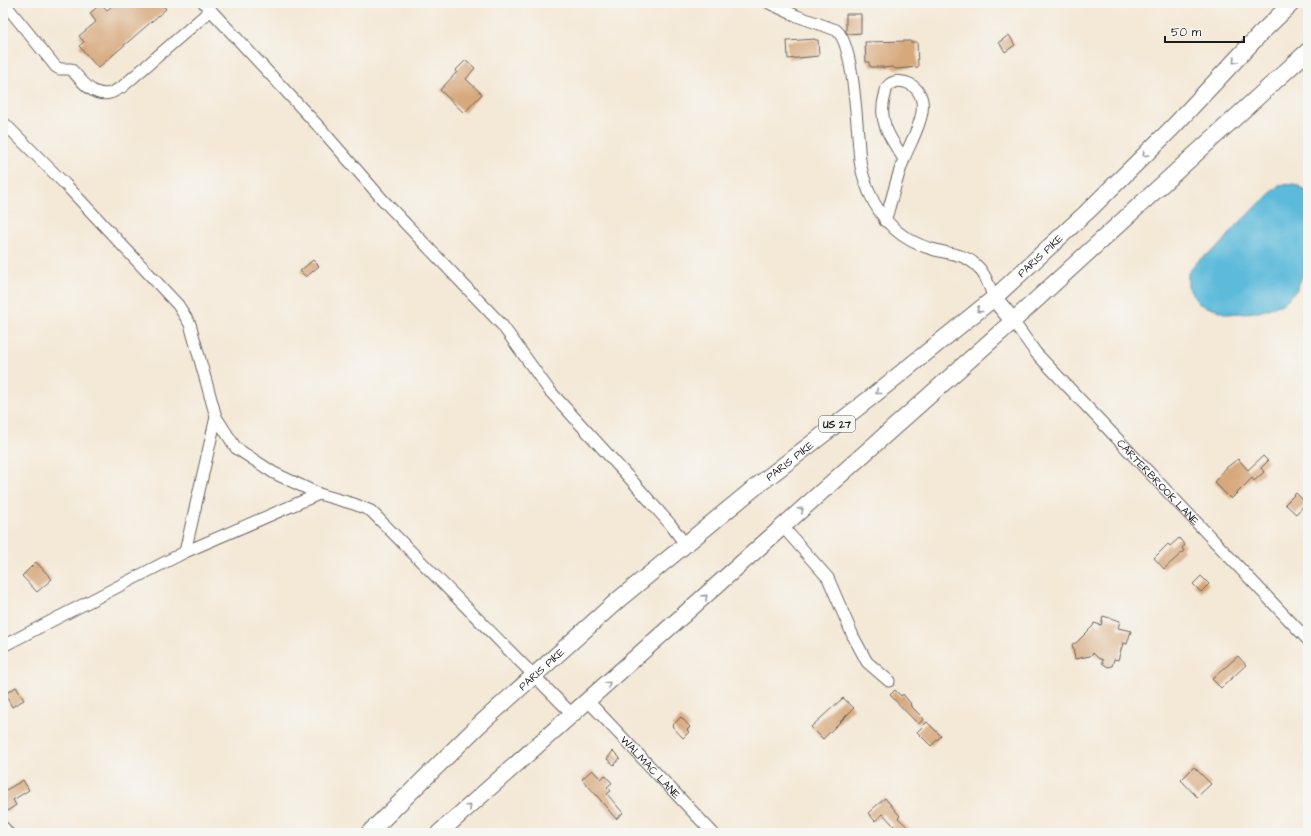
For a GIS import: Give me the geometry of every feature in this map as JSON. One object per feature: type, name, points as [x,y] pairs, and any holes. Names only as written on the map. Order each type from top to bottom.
[{"type":"highway","name":"PARIS PIKE","points":[[369,833],[479,725],[618,600],[753,489],[869,399],[994,298],[1087,212],[1172,128],[1260,34],[1292,3]]},
{"type":"highway","points":[[440,833],[1013,321],[1308,51]]},
{"type":"highway","points":[[994,298],[1013,321]]},
{"type":"street","points":[[4,3],[56,67],[60,69],[71,69],[87,88],[99,93],[110,93],[122,87],[207,7],[321,129],[383,200],[502,325],[529,361],[548,390],[634,483],[670,524],[685,544]]},
{"type":"street","points":[[769,3],[797,16],[836,30],[840,33],[849,62],[855,102],[862,176],[876,208],[885,221],[911,241],[932,250],[948,252],[966,258],[975,263],[982,272],[994,298]]},
{"type":"street","points":[[885,221],[904,159],[919,127],[922,110],[917,91],[904,82],[894,82],[888,85],[885,92],[882,119],[887,131],[904,159]]},
{"type":"street","points":[[3,122],[66,185],[178,305],[190,324],[216,417],[236,448],[274,473],[319,494],[354,504],[371,511],[573,715]]},
{"type":"street","name":"CARTERBROOK LANE","points":[[1013,321],[1036,353],[1308,640]]},
{"type":"street","points":[[185,552],[216,417]]},
{"type":"street","points":[[3,646],[185,552],[319,494]]},
{"type":"street","points":[[783,527],[828,578],[853,636],[867,662],[889,681]]},
{"type":"street","name":"WALMAC LANE","points":[[588,701],[713,833]]},
{"type":"street","points":[[3,827],[8,833]]},
{"type":"water","points":[[1295,184],[1308,192],[1308,263],[1296,291],[1282,304],[1259,312],[1226,314],[1198,303],[1188,286],[1188,273],[1199,260],[1220,246],[1236,226],[1279,185]]},
{"type":"building","points":[[116,3],[161,3],[166,9],[98,68],[79,46],[84,42],[79,36],[96,22],[90,13],[101,4],[107,10]]},
{"type":"building","points":[[846,14],[861,14],[861,33],[848,34],[846,32]]},
{"type":"building","points":[[1009,35],[1015,45],[1005,52],[999,42]]},
{"type":"building","points":[[818,40],[819,56],[788,59],[787,41]]},
{"type":"building","points":[[865,42],[917,42],[918,67],[896,69],[892,67],[871,67],[869,66],[869,62],[866,62]]},
{"type":"building","points":[[466,60],[475,68],[466,79],[482,94],[464,113],[440,90]]},
{"type":"building","points":[[313,260],[319,266],[306,277],[300,271]]},
{"type":"building","points":[[1263,456],[1268,461],[1261,468],[1264,472],[1254,481],[1252,478],[1231,499],[1214,482],[1227,467],[1238,459],[1248,470]]},
{"type":"building","points":[[1296,493],[1306,503],[1296,514],[1285,504]]},
{"type":"building","points":[[1179,538],[1185,545],[1182,548],[1184,551],[1164,569],[1154,558],[1168,544],[1170,546]]},
{"type":"building","points":[[36,562],[52,579],[37,592],[22,576]]},
{"type":"building","points":[[1201,576],[1209,584],[1201,592],[1193,584]]},
{"type":"building","points":[[1103,616],[1120,621],[1118,628],[1131,631],[1127,644],[1123,643],[1118,660],[1114,659],[1112,666],[1108,667],[1102,663],[1103,660],[1098,658],[1093,653],[1090,656],[1075,659],[1072,644],[1076,643],[1093,626],[1094,623],[1101,625]]},
{"type":"building","points":[[1238,656],[1246,665],[1221,688],[1212,679]]},
{"type":"building","points":[[16,687],[24,700],[12,707],[5,694]]},
{"type":"building","points":[[895,690],[901,696],[903,694],[911,704],[910,705],[924,719],[918,724],[890,695]]},
{"type":"building","points":[[843,698],[854,708],[823,739],[811,727]]},
{"type":"building","points":[[681,717],[690,727],[687,730],[689,732],[683,738],[672,726]]},
{"type":"building","points":[[927,722],[941,736],[931,746],[917,732]]},
{"type":"building","points":[[613,751],[620,758],[614,765],[607,759]]},
{"type":"building","points":[[1194,767],[1211,784],[1197,797],[1181,780]]},
{"type":"building","points":[[592,770],[601,779],[605,775],[612,783],[607,787],[611,791],[607,794],[623,813],[616,819],[582,779]]},
{"type":"building","points":[[23,780],[29,790],[13,800],[16,805],[6,812],[3,807],[3,792]]},
{"type":"building","points":[[885,798],[900,816],[898,818],[914,833],[888,833],[894,826],[883,814],[875,821],[868,813]]}]
